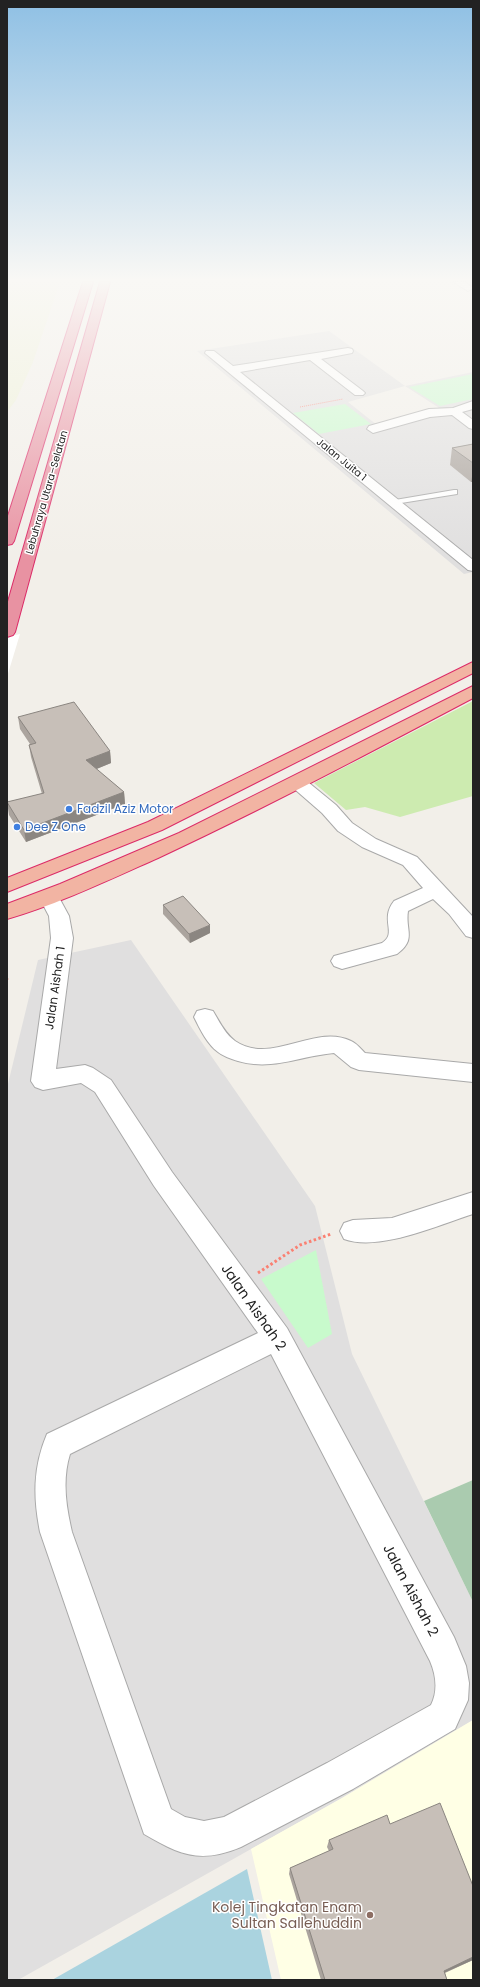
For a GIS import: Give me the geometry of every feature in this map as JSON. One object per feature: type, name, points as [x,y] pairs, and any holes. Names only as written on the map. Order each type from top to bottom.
[{"type":"highway","name":"Lebuhraya Utara–Selatan","points":[[7,541],[59,375]]},
{"type":"highway","name":"Lebuhraya Utara–Selatan","points":[[7,632],[79,375]]},
{"type":"highway","points":[[7,885],[162,823],[473,667]]},
{"type":"highway","points":[[7,912],[49,897],[128,864],[297,782],[473,691]]},
{"type":"street","name":"Jalan Juita 1","points":[[237,375],[473,567]]},
{"type":"street","points":[[335,375],[359,393]]},
{"type":"street","points":[[373,429],[429,413],[456,411],[458,409],[473,405]]},
{"type":"street","points":[[456,411],[457,414],[473,425]]},
{"type":"street","points":[[297,782],[329,809],[345,827],[369,843],[410,861],[436,890],[456,909],[473,931]]},
{"type":"street","points":[[342,961],[389,949],[395,946],[399,941],[400,935],[398,910],[401,906],[436,890]]},
{"type":"street","name":"Jalan Aishah 1","points":[[43,1081],[62,938],[59,916],[49,897]]},
{"type":"street","points":[[205,1017],[219,1040],[226,1047],[260,1057],[279,1055],[324,1044],[334,1044],[344,1048],[360,1061],[473,1073]]},
{"type":"street","name":"Jalan Aishah 2","points":[[43,1081],[65,1076],[85,1074],[103,1086],[163,1179],[277,1337],[448,1662],[452,1691],[450,1705],[443,1717],[340,1776],[228,1834],[204,1839],[185,1836],[178,1834],[157,1821],[56,1532],[50,1506],[49,1481],[52,1458],[58,1444],[277,1337]]},
{"type":"street","points":[[353,1231],[392,1229],[473,1203]]},
{"type":"lane","points":[[395,502],[454,492]]},
{"type":"path","points":[[280,410],[354,397],[359,395],[359,393]]},
{"type":"path","points":[[239,1286],[300,1245],[329,1234],[353,1231]]},
{"type":"shaded area","points":[[7,375],[27,375],[16,400],[7,412]]},
{"type":"shaded area","points":[[225,375],[389,375],[405,386],[460,375],[473,375],[473,572],[464,574]],"holes":[[[405,386],[447,413],[382,429],[348,402]]]},
{"type":"shaded area","points":[[131,940],[315,1206],[352,1354],[473,1602],[473,1720],[342,1798],[18,1980],[7,1980],[7,1088],[38,960]]},
{"type":"shaded area","points":[[473,1480],[473,1602],[424,1501]]},
{"type":"shaded area","name":"Kolej Tingkatan Enam Sultan Sallehuddin","points":[[473,1720],[473,1980],[281,1980],[251,1849],[342,1798]]},
{"type":"green space","points":[[473,375],[473,399],[440,406],[409,387]]},
{"type":"green space","points":[[345,404],[371,424],[319,434],[293,413]]},
{"type":"green space","points":[[473,701],[473,796],[400,817],[365,807],[346,810],[314,783]]},
{"type":"green space","points":[[316,1250],[332,1334],[308,1348],[261,1279]]},
{"type":"water","points":[[247,1869],[272,1980],[52,1980]]},
{"type":"pier","points":[[20,634],[7,677],[7,637]]},
{"type":"building","points":[[473,444],[473,463],[452,448]]},
{"type":"building","points":[[74,702],[110,751],[86,760],[124,792],[24,830],[7,802],[44,793],[29,745],[36,743],[18,717]]},
{"type":"building","points":[[183,896],[210,925],[189,934],[163,905]]},
{"type":"building","points":[[440,1803],[473,1886],[473,1957],[444,1971],[447,1980],[325,1980],[290,1868],[333,1849],[329,1840],[387,1815],[390,1824]]},
{"type":"place","name":"Fadzil Aziz Motor","points":[[69,809]]},
{"type":"place","name":"Dee Z One","points":[[17,827]]},
{"type":"place","name":"Kolej Tingkatan Enam Sultan Sallehuddin","points":[[370,1915]]}]
